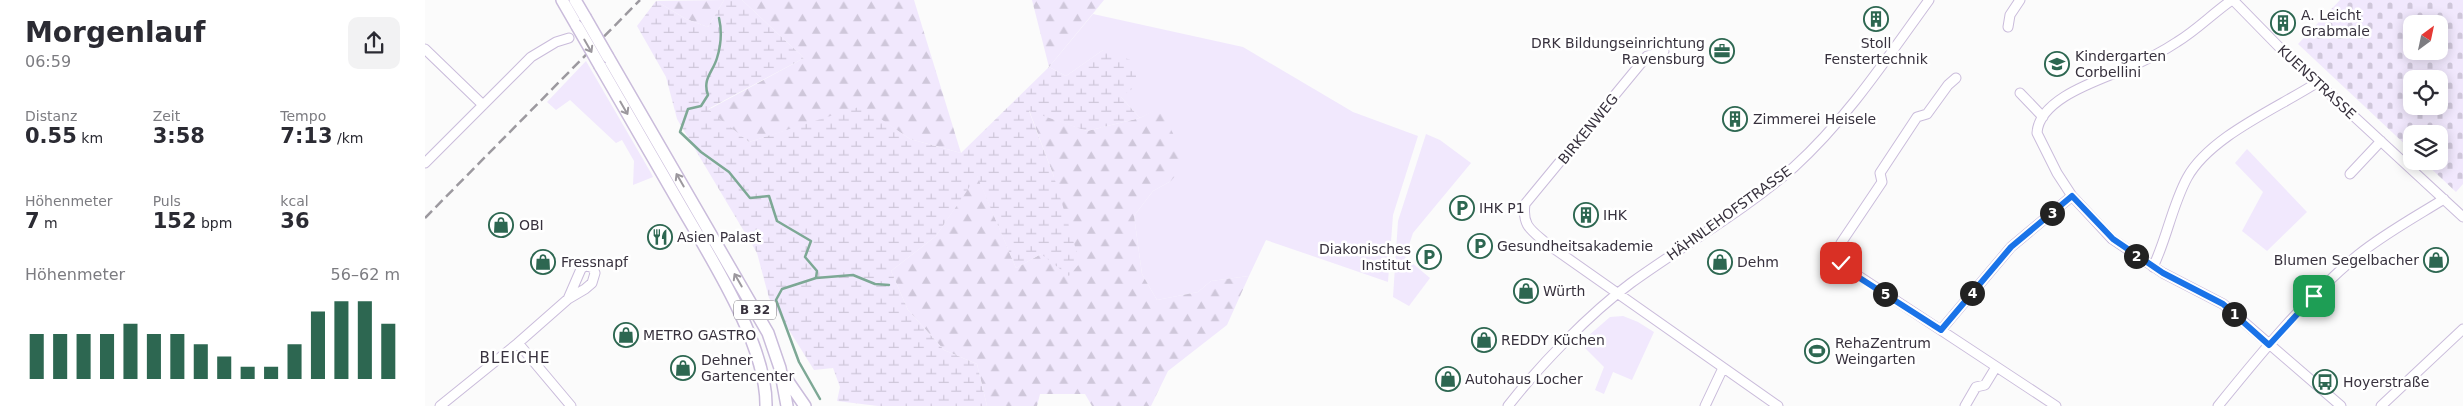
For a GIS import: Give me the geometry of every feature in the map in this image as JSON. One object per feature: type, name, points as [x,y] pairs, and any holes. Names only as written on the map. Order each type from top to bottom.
[{"type":"main road","name":"B 32","points":[[562,0],[736,307],[757,357],[766,390],[766,406]]},
{"type":"main road","name":"B 32","points":[[575,0],[768,333],[780,368],[787,406]]},
{"type":"main road","points":[[780,368],[805,406]]},
{"type":"main road","points":[[766,390],[775,406]]},
{"type":"street","name":"HÄHNLEHOFSTRASSE","points":[[1508,406],[1549,358],[1619,292],[1744,206],[1793,167],[1847,111],[1929,0]]},
{"type":"street","points":[[2008,27],[2010,15],[2020,0]]},
{"type":"street","points":[[2233,0],[2177,42],[2142,62],[2068,94],[2043,116],[2037,126],[2039,138],[2057,173],[2072,196],[2113,239],[2153,267],[2223,304],[2341,406]]},
{"type":"street","name":"KUENSTRASSE","points":[[2233,0],[2246,15],[2463,217]]},
{"type":"street","points":[[425,163],[531,57],[556,42],[569,38]]},
{"type":"street","points":[[425,48],[483,105]]},
{"type":"street","name":"BIRKENWEG","points":[[1619,292],[1546,243],[1529,228],[1523,218],[1525,204],[1647,56],[1664,51]]},
{"type":"street","points":[[1956,78],[1948,84],[1927,114],[1917,117],[1879,173],[1882,182],[1839,250],[1841,266],[2056,406]]},
{"type":"street","points":[[2153,267],[2161,251],[2181,191],[2203,157],[2222,141],[2318,82]]},
{"type":"street","points":[[2020,93],[2043,116]]},
{"type":"street","points":[[2351,174],[2381,141]]},
{"type":"street","points":[[1941,330],[2011,247],[2072,196]]},
{"type":"street","points":[[2218,406],[2269,345],[2314,296],[2359,255],[2444,199]]},
{"type":"street","points":[[1619,292],[1665,328],[1778,406]]},
{"type":"street","points":[[440,406],[518,343],[568,298]]},
{"type":"street","points":[[2381,406],[2463,329]]},
{"type":"street","points":[[518,343],[571,406]]},
{"type":"street","points":[[1965,406],[1977,387],[1985,384],[1996,367]]},
{"type":"street","points":[[1705,406],[1723,368]]},
{"type":"green space","points":[[724,0],[708,27],[686,19],[656,1]]},
{"type":"green space","points":[[724,0],[742,0],[804,58],[708,109],[749,142],[862,106],[910,139],[961,153],[1049,67],[1066,76],[1103,50],[1136,62],[1136,86],[1121,97],[1140,118],[1087,131],[1029,111],[1054,177],[1080,263],[1069,276],[1041,254],[1016,268],[977,176],[936,236],[891,271],[908,310],[944,350],[977,364],[987,406],[878,406],[837,401],[840,387],[833,368],[814,370],[769,298],[757,253],[677,119],[666,77],[637,26],[656,1],[686,19],[708,27]]},
{"type":"green space","points":[[742,0],[914,0],[961,153],[910,139],[862,107],[749,142],[708,110],[804,58]]},
{"type":"green space","points":[[1032,0],[1104,0],[1049,67]]},
{"type":"green space","points":[[2340,0],[2463,0],[2463,184],[2456,192],[2433,170],[2448,170],[2448,125],[2403,125],[2403,142],[2298,44]]},
{"type":"green space","points":[[1093,14],[1243,47],[1353,112],[1418,136],[1393,215],[1388,282],[1266,240],[1249,276],[1211,281],[1198,292],[1157,300],[1142,274],[1134,216],[1153,191],[1171,181],[1160,108],[1140,118],[1121,97],[1103,50],[1066,76],[1049,67]]},
{"type":"green space","points":[[586,61],[653,177],[633,185],[634,161],[622,140],[616,143],[570,100],[556,110],[547,102]]},
{"type":"green space","points":[[1160,107],[1187,162],[1171,181],[1153,191],[1134,216],[1142,274],[1157,300],[1198,292],[1211,281],[1249,276],[1227,325],[1168,371],[1151,406],[1092,406],[1085,394],[1040,394],[1037,406],[987,406],[977,364],[944,350],[908,310],[891,271],[936,236],[977,175],[1016,268],[1041,254],[1054,177],[1029,110],[1087,131],[1140,118]]},
{"type":"green space","points":[[1426,134],[1440,140],[1471,163],[1413,233],[1405,257],[1430,278],[1409,306],[1393,297],[1398,221]]},
{"type":"green space","points":[[2247,149],[2307,212],[2267,251],[2242,231],[2263,192],[2235,163]]},
{"type":"green space","points":[[1623,316],[1638,322],[1654,332],[1632,380],[1613,372],[1604,394],[1595,390],[1604,367],[1580,343],[1610,317]]},
{"type":"waterway","points":[[719,18],[721,28],[720,43],[717,58],[706,84],[708,95],[701,106],[688,109],[680,132],[701,152],[729,172],[750,198],[769,196],[777,221],[811,241],[805,257],[817,271],[816,278],[782,289],[776,300],[799,362],[820,399]]},
{"type":"waterway","points":[[816,278],[853,275],[875,284],[889,285]]},
{"type":"railway","points":[[425,218],[640,0]]},
{"type":"place","name":"Stoll Fenstertechnik","points":[[1876,19]]},
{"type":"place","name":"A. Leicht Grabmale","points":[[2283,23]]},
{"type":"place","name":"DRK Bildungseinrichtung Ravensburg","points":[[1722,51]]},
{"type":"place","name":"Kindergarten Corbellini","points":[[2057,64]]},
{"type":"place","name":"Zimmerei Heisele","points":[[1735,119]]},
{"type":"place","name":"IHK P1","points":[[1462,208]]},
{"type":"place","name":"IHK","points":[[1586,215]]},
{"type":"place","name":"OBI","points":[[501,225]]},
{"type":"place","name":"Asien Palast","points":[[660,237]]},
{"type":"place","name":"Gesundheitsakademie","points":[[1480,246]]},
{"type":"place","name":"Diakonisches Institut","points":[[1429,257]]},
{"type":"place","name":"Blumen Segelbacher","points":[[2436,260]]},
{"type":"place","name":"Fressnapf","points":[[543,262]]},
{"type":"place","name":"Dehm","points":[[1720,262]]},
{"type":"place","name":"Würth","points":[[1526,291]]},
{"type":"place","name":"METRO GASTRO","points":[[626,335]]},
{"type":"place","name":"REDDY Küchen","points":[[1484,340]]},
{"type":"place","name":"RehaZentrum Weingarten","points":[[1817,351]]},
{"type":"place","name":"Dehner Gartencenter","points":[[683,368]]},
{"type":"place","name":"Autohaus Locher","points":[[1448,379]]},
{"type":"place","name":"Hoyerstraße","points":[[2325,382]]},
{"type":"district","name":"BLEICHE","points":[[515,358]]},
{"type":"route","points":[[1841,263],[1841,266],[1941,330],[2011,247],[2072,196],[2113,239],[2163,273],[2223,304],[2269,345],[2314,296]]}]
